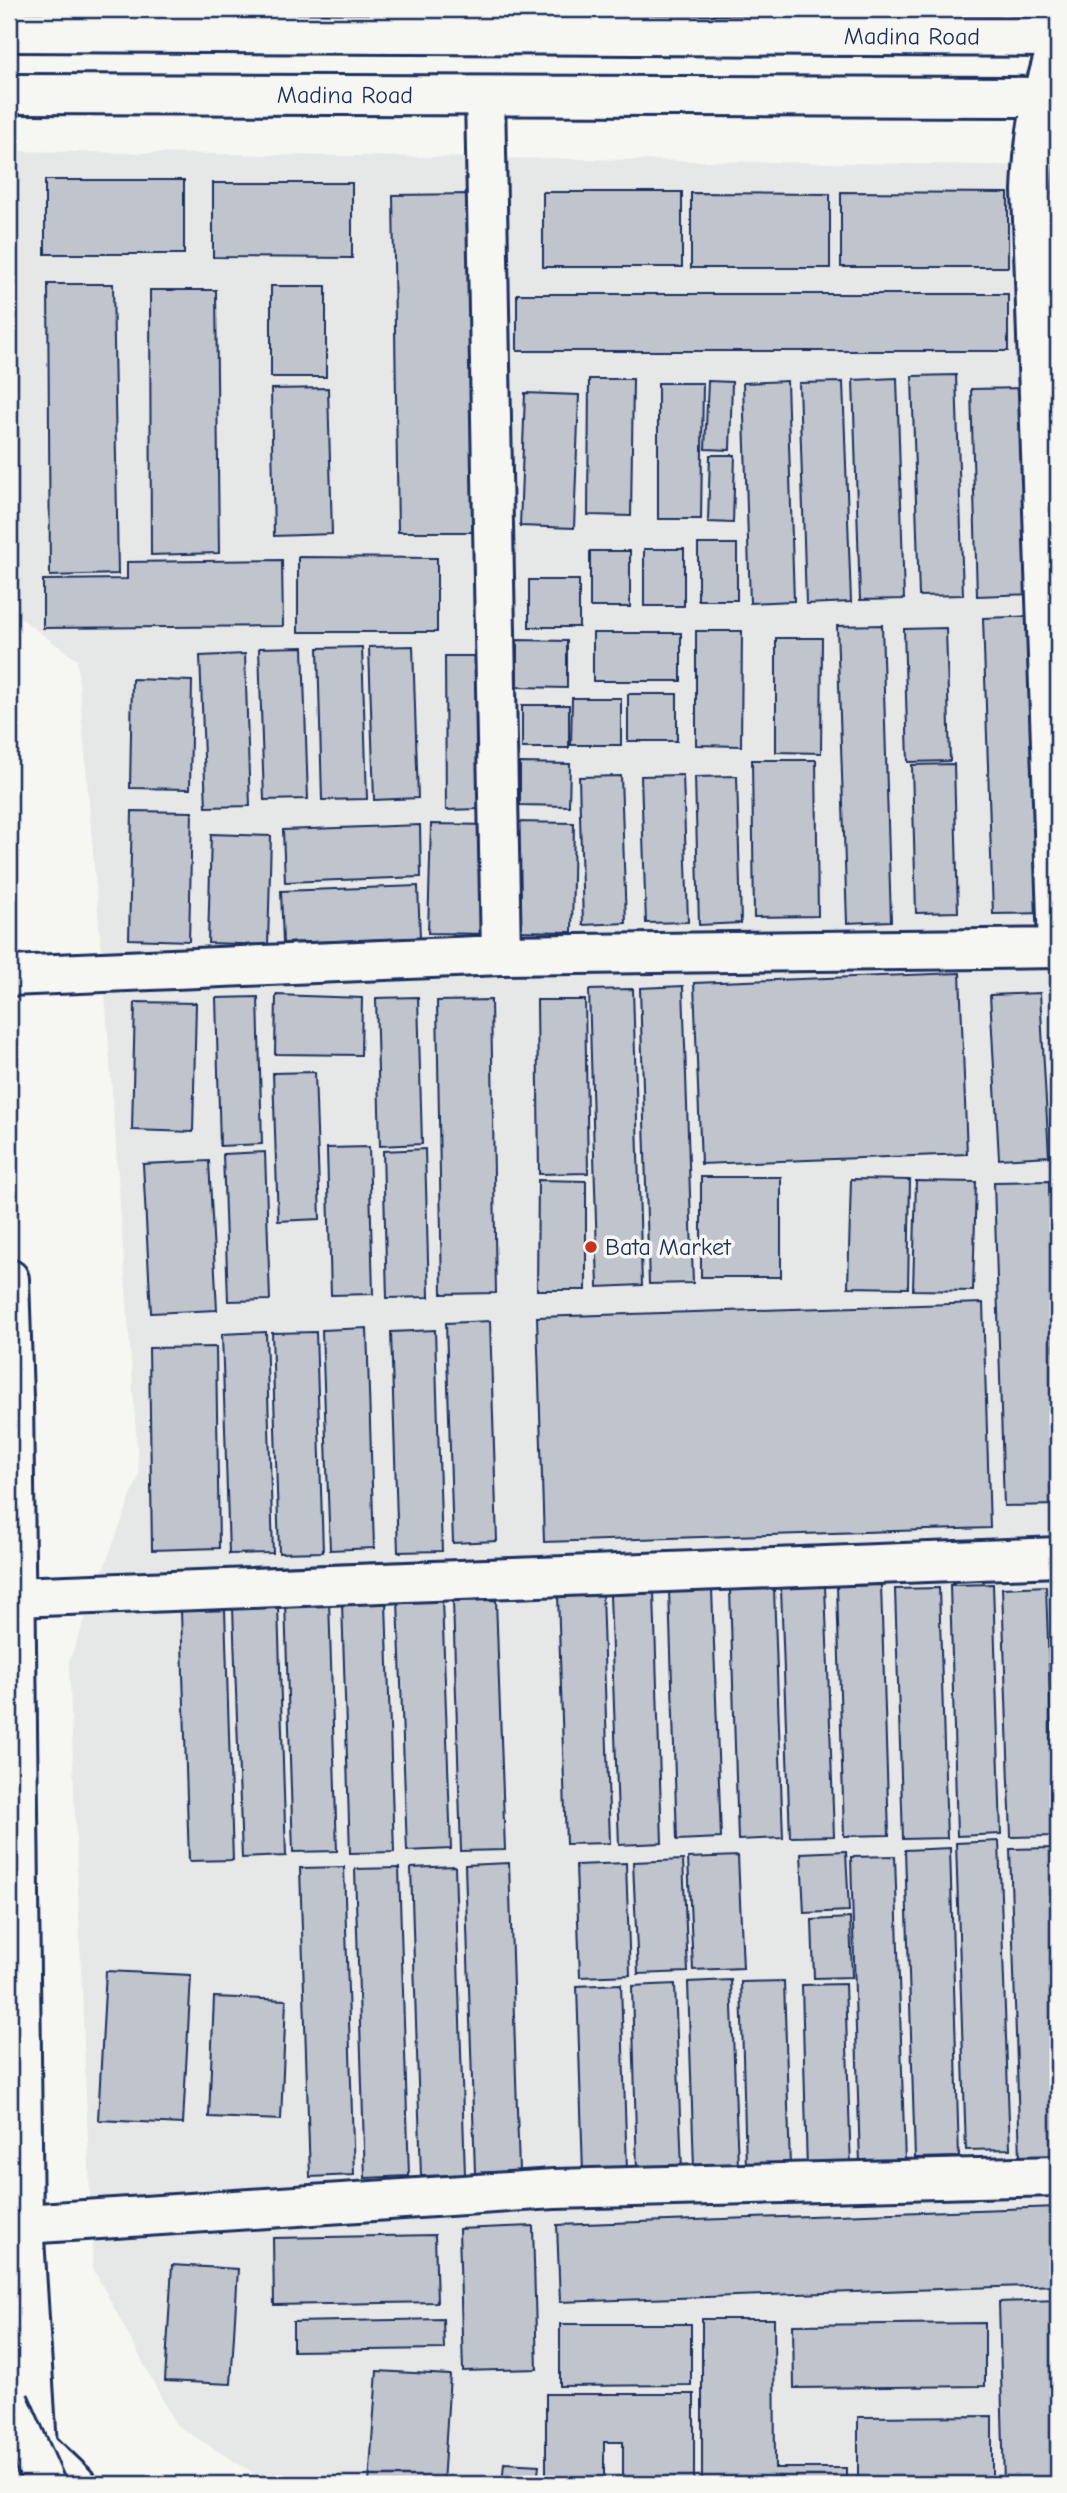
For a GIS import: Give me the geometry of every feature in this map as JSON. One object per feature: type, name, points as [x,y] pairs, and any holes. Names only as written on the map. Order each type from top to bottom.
[{"type":"main road","name":"Madina Road","points":[[9,32],[1058,37]]},
{"type":"main road","points":[[9,976],[501,955],[1058,948],[1032,191],[1034,145],[1049,97],[1058,44]]},
{"type":"main road","name":"Madina Road","points":[[9,94],[1049,97]]},
{"type":"main road","points":[[485,96],[501,955]]},
{"type":"main road","points":[[9,1279],[15,1597],[16,2223],[23,2440],[76,2484]]},
{"type":"main road","points":[[15,1597],[1058,1557]]},
{"type":"main road","points":[[16,2223],[554,2189],[1058,2176]]},
{"type":"main road","points":[[9,2402],[45,2484]]},
{"type":"shaded area","name":"Bata Market","points":[[10,151],[1058,166],[1058,2484],[271,2484],[176,2425],[93,2268],[69,1662],[139,1475],[107,1019],[77,660],[18,616]]},
{"type":"building","points":[[45,180],[184,180],[184,254],[45,254]]},
{"type":"building","points":[[213,183],[352,183],[352,258],[213,257]]},
{"type":"building","points":[[543,192],[682,192],[682,267],[543,267]]},
{"type":"building","points":[[841,192],[1008,193],[1008,267],[841,267]]},
{"type":"building","points":[[691,193],[830,194],[830,268],[691,268]]},
{"type":"building","points":[[471,194],[474,532],[398,532],[393,195]]},
{"type":"building","points":[[48,284],[113,284],[118,574],[50,576]]},
{"type":"building","points":[[271,286],[326,286],[326,377],[271,377]]},
{"type":"building","points":[[150,290],[216,290],[219,553],[151,555]]},
{"type":"building","points":[[517,294],[1008,294],[1008,351],[517,351]]},
{"type":"building","points":[[956,375],[963,595],[919,596],[912,376]]},
{"type":"building","points":[[897,378],[904,599],[860,600],[853,380]]},
{"type":"building","points":[[589,379],[633,379],[631,516],[588,515]]},
{"type":"building","points":[[708,381],[732,382],[730,450],[705,449]]},
{"type":"building","points":[[787,381],[794,601],[750,603],[743,383]]},
{"type":"building","points":[[843,382],[851,602],[806,604],[799,383]]},
{"type":"building","points":[[658,383],[703,383],[701,519],[658,519]]},
{"type":"building","points":[[328,388],[332,534],[274,536],[271,389]]},
{"type":"building","points":[[1028,388],[1034,594],[977,596],[971,389]]},
{"type":"building","points":[[525,393],[579,395],[574,528],[520,526]]},
{"type":"building","points":[[710,455],[735,455],[733,523],[708,522]]},
{"type":"building","points":[[698,544],[737,544],[737,600],[698,600]]},
{"type":"building","points":[[644,549],[684,549],[684,606],[644,606]]},
{"type":"building","points":[[590,551],[630,551],[630,607],[590,607]]},
{"type":"building","points":[[298,557],[437,558],[437,632],[298,632]]},
{"type":"building","points":[[282,560],[283,626],[43,628],[43,580],[127,579],[127,562]]},
{"type":"building","points":[[529,580],[579,580],[579,627],[529,627]]},
{"type":"building","points":[[1037,616],[1047,913],[993,914],[983,618]]},
{"type":"building","points":[[882,625],[891,921],[847,923],[837,626]]},
{"type":"building","points":[[946,628],[950,761],[908,762],[904,629]]},
{"type":"building","points":[[696,631],[742,631],[741,746],[696,745]]},
{"type":"building","points":[[593,633],[681,633],[681,681],[593,681]]},
{"type":"building","points":[[776,638],[822,638],[821,753],[776,752]]},
{"type":"building","points":[[517,640],[567,641],[567,688],[517,687]]},
{"type":"building","points":[[413,646],[418,798],[374,800],[369,647]]},
{"type":"building","points":[[303,647],[308,799],[264,800],[259,648]]},
{"type":"building","points":[[362,647],[367,799],[322,800],[318,648]]},
{"type":"building","points":[[245,654],[250,806],[206,807],[200,656]]},
{"type":"building","points":[[445,656],[478,656],[480,809],[446,810]]},
{"type":"building","points":[[132,679],[192,681],[190,789],[130,788]]},
{"type":"building","points":[[628,694],[677,694],[677,741],[628,741]]},
{"type":"building","points":[[572,698],[621,698],[621,745],[571,745]]},
{"type":"building","points":[[522,705],[569,705],[569,748],[522,748]]},
{"type":"building","points":[[752,760],[816,760],[818,916],[754,917]]},
{"type":"building","points":[[520,763],[570,764],[569,806],[520,805]]},
{"type":"building","points":[[954,764],[958,912],[916,913],[912,765]]},
{"type":"building","points":[[683,775],[688,922],[646,923],[641,776]]},
{"type":"building","points":[[621,776],[626,923],[583,925],[579,777]]},
{"type":"building","points":[[737,776],[741,923],[699,925],[695,777]]},
{"type":"building","points":[[132,811],[192,812],[189,941],[129,939]]},
{"type":"building","points":[[514,822],[574,823],[572,932],[512,931]]},
{"type":"building","points":[[431,824],[491,825],[488,934],[428,933]]},
{"type":"building","points":[[420,825],[421,877],[285,882],[283,830]]},
{"type":"building","points":[[211,834],[271,836],[268,945],[208,943]]},
{"type":"building","points":[[418,886],[420,938],[283,943],[281,891]]},
{"type":"building","points":[[960,973],[967,1154],[701,1164],[694,983]]},
{"type":"building","points":[[683,986],[693,1283],[649,1284],[640,988]]},
{"type":"building","points":[[633,989],[642,1285],[598,1287],[589,990]]},
{"type":"building","points":[[1040,993],[1049,1156],[999,1159],[990,995]]},
{"type":"building","points":[[276,995],[362,998],[361,1055],[275,1054]]},
{"type":"building","points":[[258,997],[262,1144],[220,1146],[216,998]]},
{"type":"building","points":[[418,997],[422,1144],[380,1146],[376,998]]},
{"type":"building","points":[[491,1000],[496,1293],[442,1294],[437,1001]]},
{"type":"building","points":[[537,1000],[585,1000],[588,1173],[539,1174]]},
{"type":"building","points":[[135,1002],[196,1003],[193,1132],[132,1130]]},
{"type":"building","points":[[315,1072],[320,1219],[278,1221],[273,1073]]},
{"type":"building","points":[[369,1147],[373,1294],[331,1295],[327,1148]]},
{"type":"building","points":[[425,1149],[429,1297],[387,1298],[383,1151]]},
{"type":"building","points":[[265,1152],[270,1300],[228,1301],[223,1154]]},
{"type":"building","points":[[209,1161],[217,1310],[151,1313],[143,1164]]},
{"type":"building","points":[[701,1177],[781,1177],[781,1277],[701,1277]]},
{"type":"building","points":[[851,1179],[910,1180],[908,1288],[848,1287]]},
{"type":"building","points":[[538,1180],[586,1181],[586,1290],[537,1290]]},
{"type":"building","points":[[916,1181],[976,1182],[973,1291],[913,1290]]},
{"type":"building","points":[[1049,1181],[1058,1505],[1004,1506],[994,1182]]},
{"type":"building","points":[[983,1303],[990,1528],[544,1542],[537,1317]]},
{"type":"building","points":[[490,1321],[497,1541],[453,1543],[446,1323]]},
{"type":"building","points":[[367,1328],[374,1548],[330,1550],[322,1330]]},
{"type":"building","points":[[435,1330],[442,1551],[398,1552],[391,1332]]},
{"type":"building","points":[[266,1332],[273,1553],[229,1554],[222,1334]]},
{"type":"building","points":[[316,1332],[323,1552],[279,1553],[272,1333]]},
{"type":"building","points":[[216,1347],[219,1548],[152,1550],[149,1348]]},
{"type":"building","points":[[993,1584],[1001,1834],[957,1836],[950,1585]]},
{"type":"building","points":[[881,1585],[889,1835],[844,1836],[837,1586]]},
{"type":"building","points":[[825,1586],[834,1836],[790,1837],[781,1588]]},
{"type":"building","points":[[1046,1586],[1055,1836],[1011,1837],[1002,1588]]},
{"type":"building","points":[[939,1588],[947,1838],[903,1839],[895,1589]]},
{"type":"building","points":[[712,1589],[721,1838],[677,1840],[669,1590]]},
{"type":"building","points":[[774,1589],[783,1838],[738,1840],[730,1590]]},
{"type":"building","points":[[602,1593],[610,1843],[566,1844],[558,1594]]},
{"type":"building","points":[[654,1593],[662,1843],[619,1845],[610,1595]]},
{"type":"building","points":[[442,1599],[451,1849],[407,1851],[398,1600]]},
{"type":"building","points":[[329,1600],[337,1851],[293,1852],[285,1602]]},
{"type":"building","points":[[496,1600],[505,1850],[461,1851],[453,1601]]},
{"type":"building","points":[[386,1602],[394,1852],[350,1853],[342,1603]]},
{"type":"building","points":[[278,1606],[286,1856],[242,1858],[233,1608]]},
{"type":"building","points":[[225,1610],[233,1860],[189,1861],[181,1611]]},
{"type":"building","points":[[999,1841],[1010,2149],[966,2150],[956,1843]]},
{"type":"building","points":[[950,1848],[959,2157],[915,2158],[905,1850]]},
{"type":"building","points":[[1053,1848],[1058,1990],[1058,2156],[1020,2158],[1010,1849]]},
{"type":"building","points":[[846,1851],[849,1911],[804,1913],[801,1853]]},
{"type":"building","points":[[738,1856],[743,1968],[693,1970],[688,1858]]},
{"type":"building","points":[[895,1856],[905,2164],[860,2165],[851,1857]]},
{"type":"building","points":[[683,1860],[688,1972],[638,1974],[633,1862]]},
{"type":"building","points":[[509,1863],[519,2171],[475,2173],[465,1865]]},
{"type":"building","points":[[626,1863],[630,1975],[580,1977],[576,1865]]},
{"type":"building","points":[[455,1866],[465,2175],[421,2176],[411,1868]]},
{"type":"building","points":[[344,1867],[354,2175],[310,2177],[300,1868]]},
{"type":"building","points":[[399,1868],[409,2176],[365,2178],[355,1869]]},
{"type":"building","points":[[850,1918],[852,1977],[814,1978],[812,1920]]},
{"type":"building","points":[[106,1971],[191,1975],[183,2124],[98,2120]]},
{"type":"building","points":[[731,1980],[738,2166],[694,2168],[688,1982]]},
{"type":"building","points":[[784,1981],[790,2167],[746,2168],[741,1982]]},
{"type":"building","points":[[621,1984],[627,2170],[583,2172],[577,1986]]},
{"type":"building","points":[[675,1984],[682,2170],[637,2172],[632,1986]]},
{"type":"building","points":[[845,1984],[851,2170],[807,2171],[802,1985]]},
{"type":"building","points":[[214,1997],[286,2000],[281,2120],[209,2117]]},
{"type":"building","points":[[1058,2207],[1058,2285],[560,2302],[557,2225]]},
{"type":"building","points":[[533,2226],[537,2369],[463,2371],[459,2229]]},
{"type":"building","points":[[435,2235],[437,2302],[274,2305],[273,2238]]},
{"type":"building","points":[[172,2265],[238,2269],[231,2384],[165,2381]]},
{"type":"building","points":[[1058,2300],[1058,2484],[1004,2484],[999,2302]]},
{"type":"building","points":[[443,2319],[444,2349],[293,2351],[293,2322]]},
{"type":"building","points":[[702,2319],[774,2319],[775,2468],[846,2468],[846,2484],[702,2484]]},
{"type":"building","points":[[985,2323],[985,2386],[794,2388],[793,2325]]},
{"type":"building","points":[[560,2324],[691,2324],[691,2385],[560,2386]]},
{"type":"building","points":[[377,2371],[450,2375],[443,2484],[369,2484]]},
{"type":"building","points":[[546,2394],[694,2394],[694,2484],[623,2484],[623,2442],[604,2442],[604,2484],[546,2484]]},
{"type":"building","points":[[992,2416],[992,2484],[858,2484],[858,2417]]},
{"type":"building","points":[[504,2463],[539,2465],[537,2484],[502,2484]]},
{"type":"place","name":"Bata Market","points":[[591,1247]]}]
